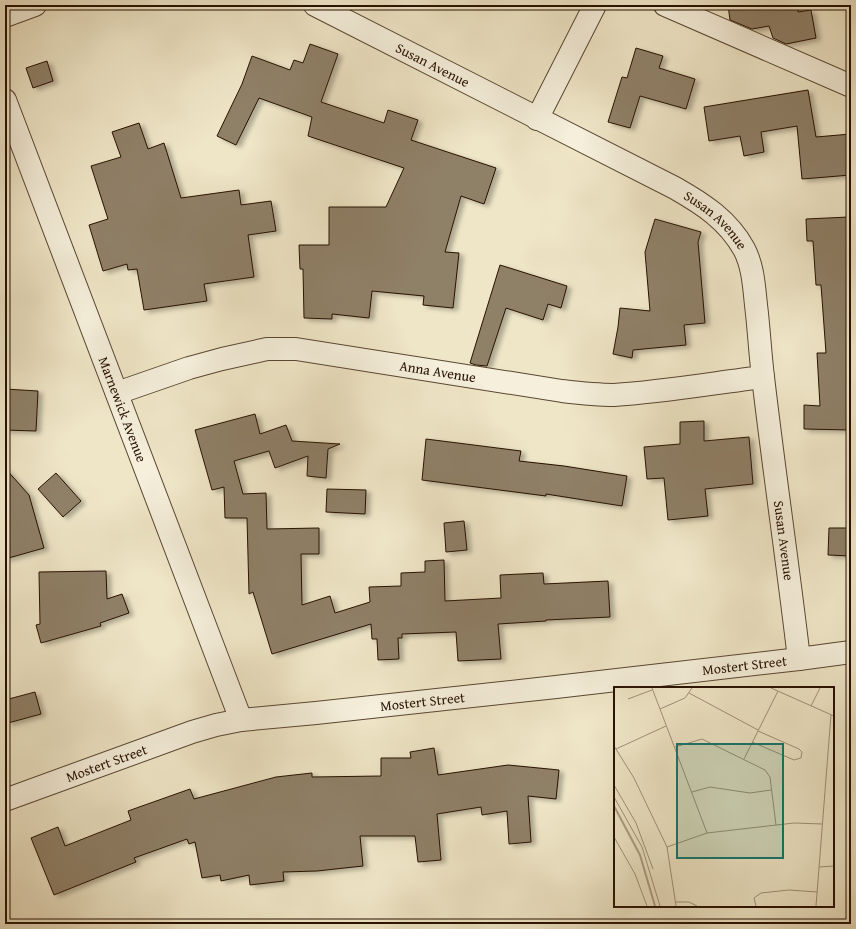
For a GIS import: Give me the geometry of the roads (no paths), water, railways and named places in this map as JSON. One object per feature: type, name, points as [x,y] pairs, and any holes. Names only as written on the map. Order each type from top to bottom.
[{"type":"street","points":[[5,16],[35,5]]},
{"type":"street","name":"Susan Avenue","points":[[315,5],[675,188],[707,207],[724,222],[735,235],[745,251],[751,268],[755,292],[763,377],[800,659]]},
{"type":"street","points":[[537,119],[595,5]]},
{"type":"street","points":[[665,5],[851,86]]},
{"type":"street","name":"Marnewick Avenue","points":[[5,100],[241,720]]},
{"type":"street","name":"Anna Avenue","points":[[117,393],[189,368],[222,359],[267,350],[296,350],[562,391],[591,394],[613,395],[763,377]]},
{"type":"street","name":"Mostert Street","points":[[5,800],[216,724],[241,720],[800,659],[851,652]]}]
